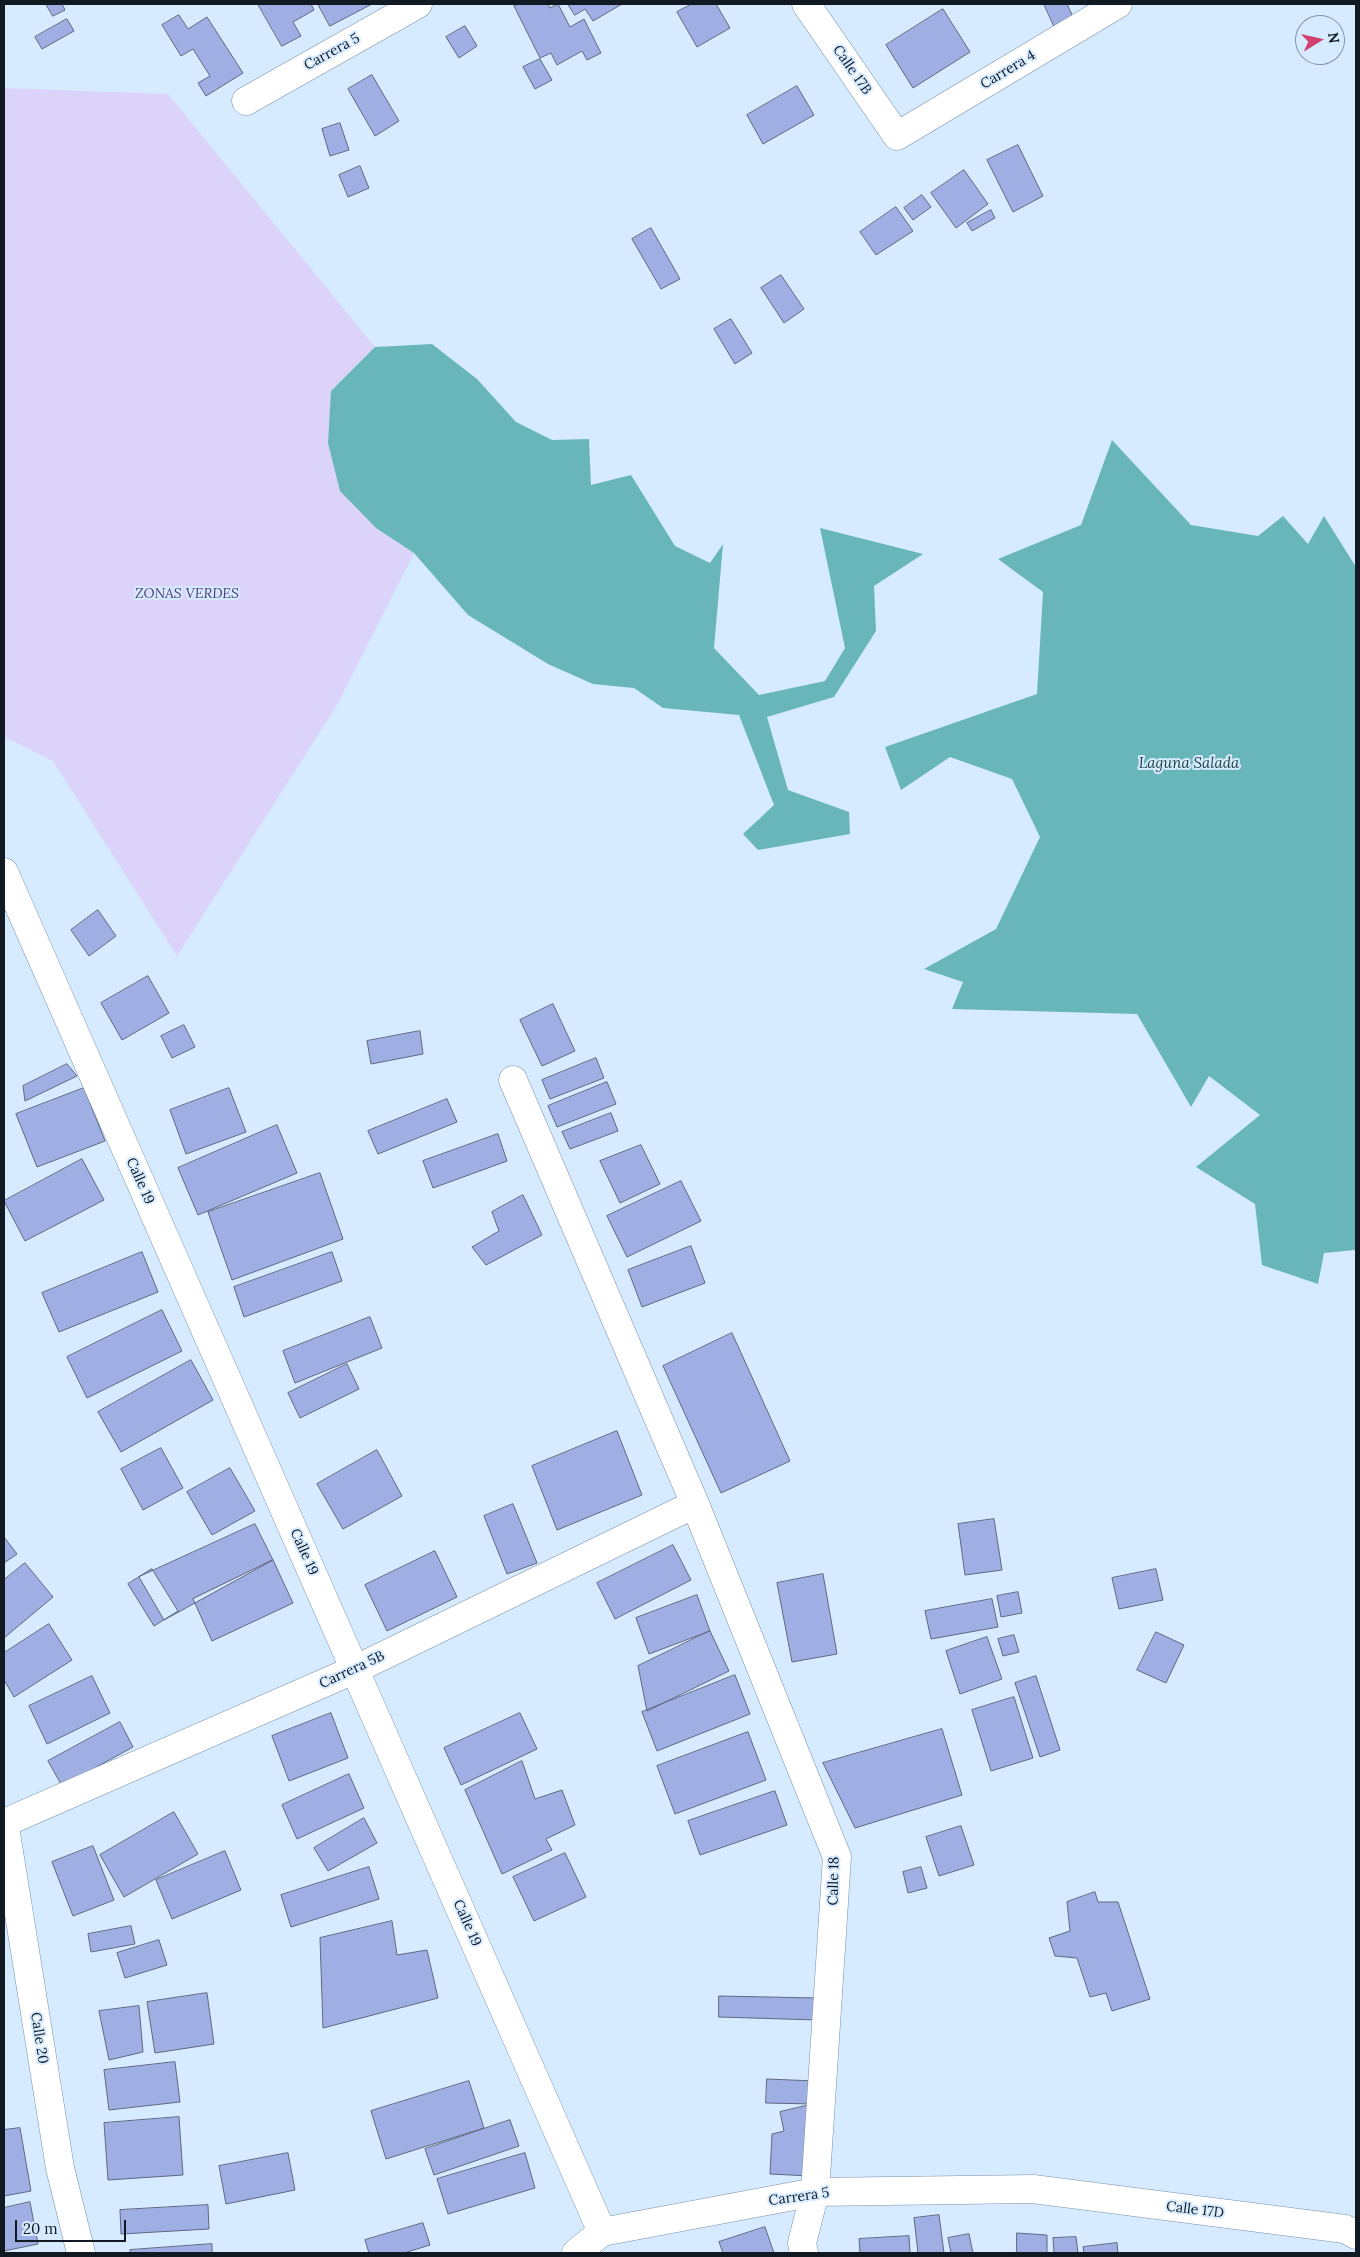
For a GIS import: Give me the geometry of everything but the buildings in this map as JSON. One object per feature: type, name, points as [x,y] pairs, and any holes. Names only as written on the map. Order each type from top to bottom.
[{"type":"street","name":"Carrera 5","points":[[246,101],[418,4]]},
{"type":"street","name":"Calle 17B","points":[[806,4],[898,136]]},
{"type":"street","name":"Carrera 4","points":[[898,136],[1118,4]]},
{"type":"street","name":"Calle 19","points":[[4,872],[602,2232]]},
{"type":"street","name":"Calle 18","points":[[513,1080],[695,1504],[837,1857],[815,2192],[802,2243],[804,2253]]},
{"type":"street","name":"Carrera 5B","points":[[4,1822],[356,1669],[695,1504]]},
{"type":"street","name":"Calle 20","points":[[4,1822],[60,2168],[81,2253]]},
{"type":"street","name":"Carrera 5","points":[[576,2253],[602,2232],[815,2192],[1032,2189]]},
{"type":"street","name":"Calle 17D","points":[[1032,2189],[1344,2229],[1356,2235]]},
{"type":"green space","name":"ZONAS VERDES","points":[[4,88],[168,94],[375,347],[331,391],[376,528],[414,553],[337,705],[177,956],[53,761],[4,737]]},
{"type":"water","points":[[432,344],[477,379],[516,422],[552,440],[589,439],[591,485],[631,475],[675,546],[710,563],[723,544],[714,648],[759,695],[825,681],[845,648],[820,528],[923,554],[874,586],[876,631],[834,697],[767,717],[788,790],[849,812],[850,834],[758,850],[743,834],[774,805],[739,715],[663,708],[634,688],[593,684],[548,664],[468,615],[414,553],[376,528],[340,491],[328,443],[331,391],[375,347]]},
{"type":"water","name":"Laguna Salada","points":[[1112,440],[1191,525],[1258,536],[1283,516],[1308,544],[1324,516],[1356,567],[1356,1271],[1355,1250],[1324,1253],[1318,1284],[1262,1265],[1255,1204],[1196,1167],[1260,1115],[1209,1076],[1191,1107],[1137,1014],[952,1009],[963,982],[924,969],[996,929],[1040,837],[1012,779],[950,757],[901,790],[885,747],[1037,694],[1043,592],[998,559],[1081,525]]}]
